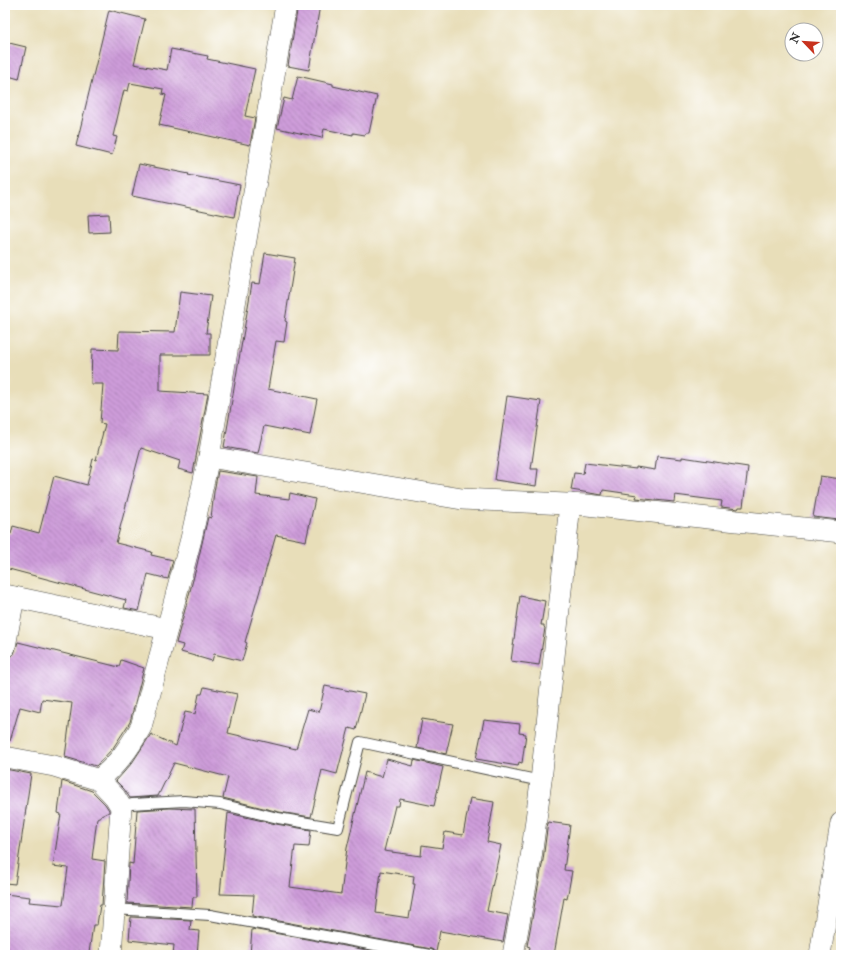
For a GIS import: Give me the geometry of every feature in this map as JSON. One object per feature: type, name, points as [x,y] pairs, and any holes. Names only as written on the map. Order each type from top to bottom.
[{"type":"street","points":[[99,780],[119,762],[141,727],[192,538],[209,457],[286,5]]},
{"type":"street","points":[[209,457],[462,499],[570,504],[713,517],[841,532]]},
{"type":"street","points":[[513,955],[531,858],[541,781],[570,504]]},
{"type":"street","points":[[5,647],[9,596],[167,629]]},
{"type":"street","points":[[5,757],[54,766],[99,780],[115,797],[121,807],[111,955]]},
{"type":"street","points":[[820,955],[841,823]]},
{"type":"lane","points":[[121,807],[132,804],[184,801],[220,804],[278,818],[338,828],[360,742],[541,781]]},
{"type":"lane","points":[[114,909],[210,915],[430,955]]},
{"type":"building","points":[[298,5],[320,5],[309,70],[288,66]]},
{"type":"building","points":[[109,10],[145,19],[134,64],[167,70],[171,49],[208,56],[207,59],[255,69],[245,116],[255,118],[250,145],[159,125],[166,95],[162,94],[163,89],[130,83],[128,91],[124,90],[113,136],[117,137],[112,155],[76,146]]},
{"type":"building","points":[[5,42],[26,47],[19,79],[5,75]]},
{"type":"building","points":[[298,76],[377,96],[369,133],[366,133],[365,135],[353,133],[353,135],[324,129],[322,138],[277,128],[284,98],[292,100]]},
{"type":"building","points":[[139,164],[240,185],[234,217],[132,196]]},
{"type":"building","points":[[109,214],[110,232],[89,233],[88,215]]},
{"type":"building","points":[[265,253],[295,258],[285,321],[287,322],[284,342],[276,341],[268,389],[317,399],[310,435],[264,426],[258,453],[224,447],[252,283],[260,284]]},
{"type":"building","points":[[180,292],[211,296],[206,333],[210,333],[210,355],[160,355],[160,391],[208,394],[193,473],[178,469],[180,461],[141,448],[116,543],[152,552],[151,555],[173,560],[168,579],[148,574],[139,611],[124,608],[126,600],[5,568],[5,532],[11,534],[13,526],[39,533],[54,476],[87,485],[93,459],[96,460],[105,424],[100,423],[103,384],[91,384],[92,349],[118,350],[119,331],[175,332]]},
{"type":"building","points":[[507,396],[541,401],[531,469],[538,469],[536,486],[495,480]]},
{"type":"building","points":[[657,456],[682,459],[682,457],[748,467],[743,507],[739,507],[738,509],[721,507],[722,501],[675,495],[674,502],[636,498],[637,495],[603,490],[602,495],[571,490],[574,473],[583,474],[585,463],[655,470]]},
{"type":"building","points":[[218,471],[258,477],[256,495],[289,499],[290,493],[315,499],[306,541],[276,535],[245,642],[247,643],[242,661],[214,654],[212,661],[181,652],[183,645],[176,643],[208,517],[211,518]]},
{"type":"building","points":[[820,476],[841,479],[841,519],[839,518],[839,520],[813,517]]},
{"type":"building","points":[[520,596],[545,601],[541,625],[544,625],[545,628],[539,665],[511,661]]},
{"type":"building","points":[[18,642],[119,667],[121,660],[144,668],[130,722],[113,748],[96,766],[65,757],[72,703],[42,699],[40,712],[20,707],[10,741],[5,740],[5,659],[14,654]]},
{"type":"building","points":[[325,686],[365,694],[356,730],[349,728],[337,774],[322,770],[311,817],[279,812],[223,798],[228,777],[174,763],[158,796],[130,798],[116,781],[132,763],[151,734],[176,746],[185,712],[195,714],[199,694],[202,694],[204,687],[237,694],[228,733],[296,749],[308,709],[319,712]]},
{"type":"building","points":[[422,719],[453,724],[446,754],[417,748]]},
{"type":"building","points":[[484,720],[520,724],[519,733],[526,734],[522,763],[519,762],[518,766],[476,759]]},
{"type":"building","points":[[387,759],[413,766],[414,760],[443,767],[434,806],[400,799],[399,806],[395,806],[384,851],[421,856],[422,845],[442,848],[445,832],[463,835],[470,798],[494,802],[487,842],[501,845],[487,911],[508,915],[503,942],[440,931],[436,952],[431,949],[252,916],[254,895],[220,894],[228,813],[311,830],[309,847],[295,846],[290,887],[341,894],[347,848],[365,772],[382,777]],"holes":[[[381,871],[414,876],[413,884],[415,884],[409,918],[376,913]]]},
{"type":"building","points":[[5,769],[31,774],[15,884],[5,883]]},
{"type":"building","points":[[62,781],[92,791],[109,810],[109,812],[97,818],[92,859],[105,861],[102,905],[100,905],[97,925],[93,925],[89,953],[77,951],[77,955],[5,955],[5,894],[30,897],[29,902],[63,905],[68,868],[53,866],[61,814],[58,813]]},
{"type":"building","points":[[170,808],[195,809],[197,897],[193,897],[192,907],[127,903],[129,863],[133,864],[137,810]]},
{"type":"building","points":[[548,822],[570,825],[564,870],[572,871],[567,899],[564,898],[554,955],[528,955],[530,947],[527,946],[543,860]]},
{"type":"building","points":[[131,917],[191,920],[190,930],[199,931],[197,955],[173,955],[174,945],[129,940]]},
{"type":"building","points":[[252,929],[394,955],[250,955]]}]
